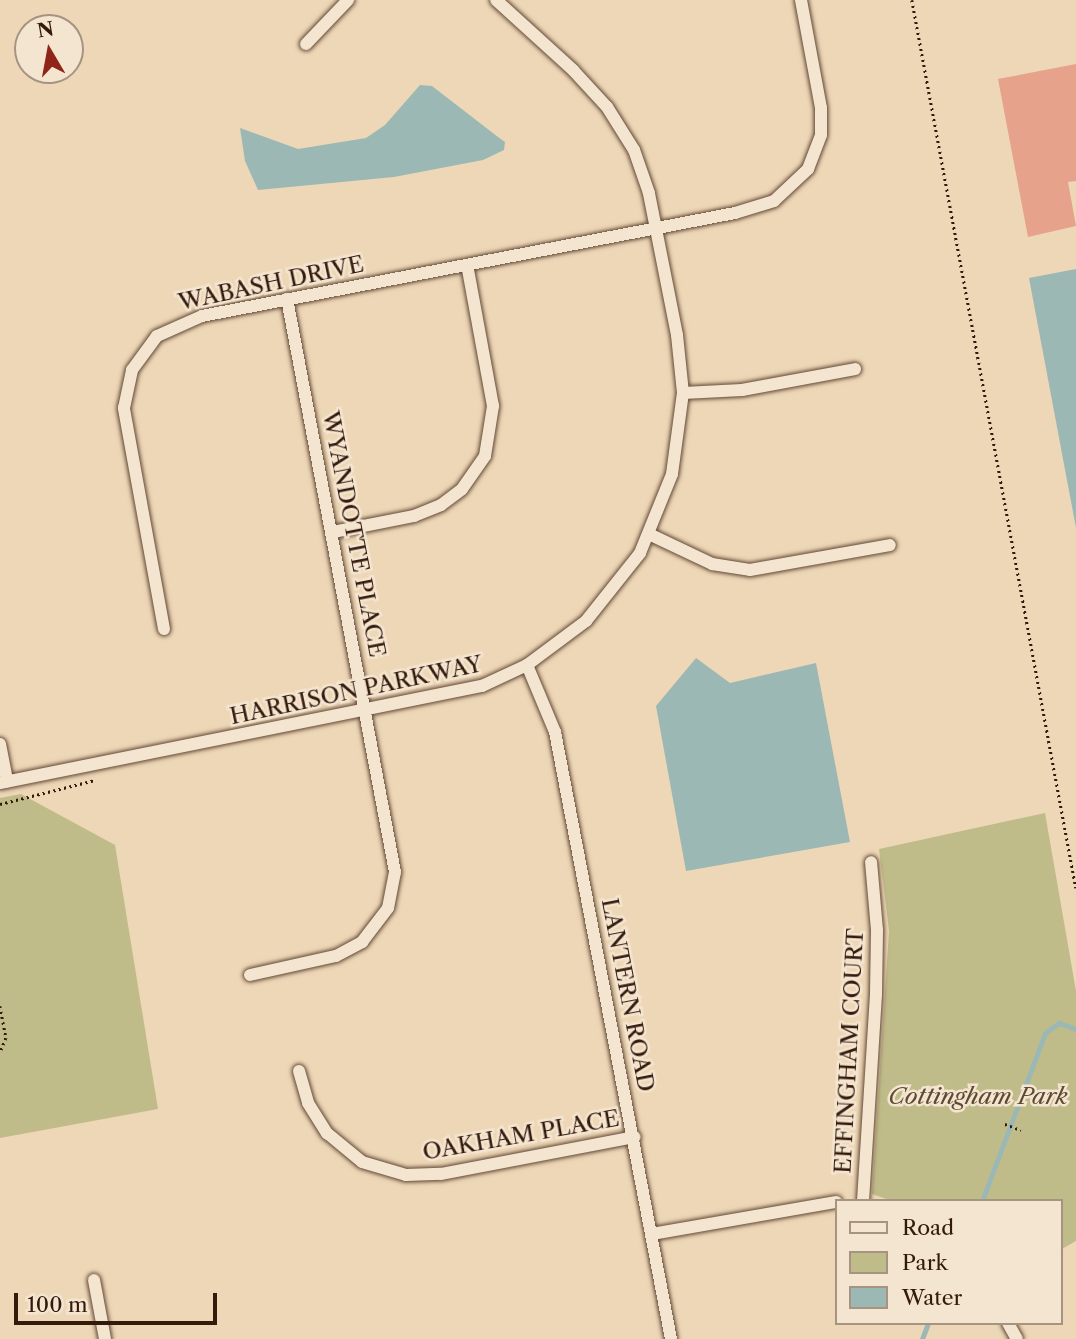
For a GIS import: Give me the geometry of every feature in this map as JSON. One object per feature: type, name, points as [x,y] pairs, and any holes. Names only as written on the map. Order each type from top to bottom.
[{"type":"street","points":[[306,44],[348,0]]},
{"type":"street","name":"HARRISON PARKWAY","points":[[4,782],[462,693],[527,665],[606,599],[651,535],[677,453],[683,393],[656,228],[642,168],[617,121],[586,82],[496,0]]},
{"type":"street","name":"WABASH DRIVE","points":[[164,629],[125,416],[132,370],[150,344],[174,325],[287,299],[764,206],[791,190],[808,169],[819,148],[822,122],[801,0]]},
{"type":"street","points":[[333,532],[433,509],[462,489],[485,456],[493,406],[467,265]]},
{"type":"street","name":"WYANDOTTE PLACE","points":[[250,975],[348,951],[370,935],[388,908],[396,863],[287,299]]},
{"type":"street","points":[[683,393],[742,390],[855,369]]},
{"type":"street","points":[[651,535],[712,564],[750,570],[890,545]]},
{"type":"street","name":"LANTERN ROAD","points":[[527,665],[555,732],[635,1137],[671,1339]]},
{"type":"street","points":[[0,744],[4,782]]},
{"type":"street","name":"EFFINGHAM COURT","points":[[863,1199],[876,994],[877,930],[871,862]]},
{"type":"street","name":"OAKHAM PLACE","points":[[299,1070],[308,1103],[327,1133],[362,1161],[406,1175],[441,1174],[635,1137]]},
{"type":"street","points":[[652,1234],[834,1202]]},
{"type":"street","points":[[94,1280],[105,1339]]},
{"type":"path","points":[[912,0],[1076,888]]},
{"type":"path","points":[[0,804],[95,780]]},
{"type":"path","points":[[0,1006],[6,1038],[0,1053]]},
{"type":"path","points":[[1005,1124],[1021,1130]]},
{"type":"green space","points":[[21,794],[115,845],[158,1109],[0,1138],[0,798]]},
{"type":"green space","name":"Cottingham Park","points":[[1045,813],[1076,991],[1076,1241],[1062,1249],[1062,1199],[886,1199],[872,1194],[889,931],[879,849]]},
{"type":"water","points":[[420,85],[432,86],[505,142],[504,150],[483,160],[394,177],[258,190],[245,161],[240,128],[298,149],[366,138],[385,125]]},
{"type":"water","points":[[1076,269],[1076,528],[1029,278]]},
{"type":"water","points":[[696,658],[730,683],[816,663],[850,842],[686,871],[656,706]]},
{"type":"building","points":[[1076,64],[1076,181],[1068,182],[1076,226],[1028,237],[998,79]]},
{"type":"waterway","points":[[983,1199],[1045,1033],[1059,1023],[1076,1029]]},
{"type":"waterway","points":[[922,1339],[927,1325]]}]
